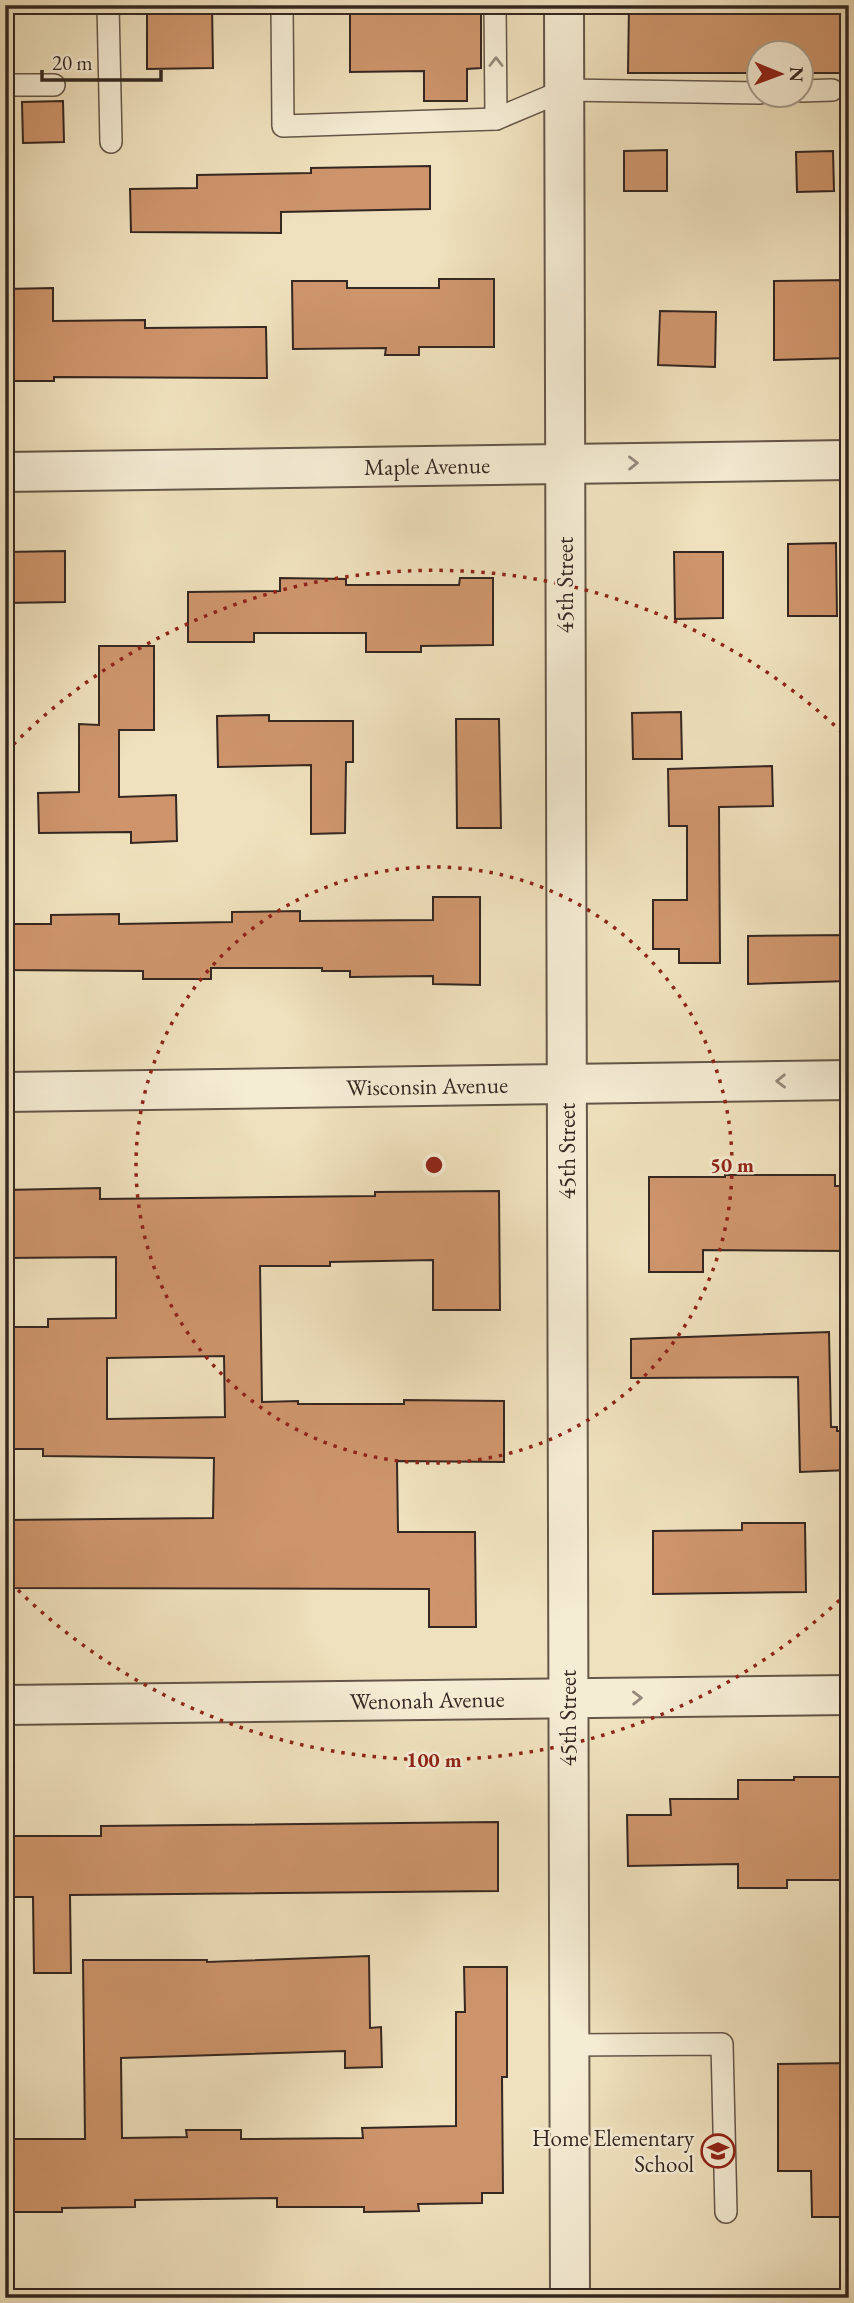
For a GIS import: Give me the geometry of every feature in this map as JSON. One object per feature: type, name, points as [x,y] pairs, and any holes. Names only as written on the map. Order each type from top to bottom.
[{"type":"street","name":"45th Street","points":[[564,5],[570,2298]]},
{"type":"street","name":"Maple Avenue","points":[[5,472],[849,460]]},
{"type":"street","name":"Wisconsin Avenue","points":[[5,1092],[849,1080]]},
{"type":"street","name":"Wenonah Avenue","points":[[5,1705],[849,1695]]},
{"type":"lane","points":[[108,5],[111,142]]},
{"type":"lane","points":[[282,5],[283,126],[496,119],[565,90],[746,93]]},
{"type":"lane","points":[[495,5],[496,119]]},
{"type":"lane","points":[[5,85],[54,85]]},
{"type":"lane","points":[[816,91],[832,90]]},
{"type":"lane","points":[[569,2045],[722,2044],[726,2212]]},
{"type":"building","points":[[147,5],[212,5],[213,68],[147,69]]},
{"type":"building","points":[[350,5],[481,5],[481,68],[467,69],[467,101],[424,101],[424,71],[350,72]]},
{"type":"building","points":[[629,5],[827,5],[827,11],[849,11],[849,73],[816,73],[816,38],[746,38],[746,73],[628,73]]},
{"type":"building","points":[[63,101],[64,142],[23,143],[22,102]]},
{"type":"building","points":[[667,150],[667,191],[624,191],[624,151]]},
{"type":"building","points":[[833,151],[834,191],[797,192],[796,152]]},
{"type":"building","points":[[430,166],[430,209],[281,212],[281,233],[131,232],[130,189],[197,188],[197,175],[311,173],[311,168]]},
{"type":"building","points":[[439,279],[494,279],[494,347],[419,347],[419,355],[385,355],[386,348],[293,349],[292,281],[347,281],[347,288],[439,288]]},
{"type":"building","points":[[849,280],[849,358],[774,360],[774,281]]},
{"type":"building","points":[[53,288],[53,321],[145,320],[145,328],[266,327],[267,378],[54,377],[54,381],[7,381],[6,289]]},
{"type":"building","points":[[660,311],[716,312],[715,367],[658,365]]},
{"type":"building","points":[[836,543],[837,616],[788,616],[788,544]]},
{"type":"building","points":[[65,551],[65,602],[5,603],[5,552]]},
{"type":"building","points":[[674,552],[723,552],[723,618],[675,619]]},
{"type":"building","points":[[280,578],[346,579],[346,585],[459,585],[460,578],[493,578],[493,645],[421,646],[421,652],[366,652],[366,633],[254,633],[254,642],[188,642],[188,592],[280,591]]},
{"type":"building","points":[[99,646],[154,646],[154,730],[119,730],[119,797],[176,795],[177,841],[131,843],[131,832],[39,833],[38,793],[79,792],[79,724],[99,725]]},
{"type":"building","points":[[681,712],[682,759],[633,759],[632,713]]},
{"type":"building","points":[[269,715],[269,721],[353,721],[353,762],[346,762],[345,833],[311,834],[311,765],[218,767],[217,716]]},
{"type":"building","points":[[456,719],[499,719],[501,828],[457,828]]},
{"type":"building","points":[[772,766],[773,806],[719,807],[720,963],[679,963],[679,949],[653,949],[653,900],[687,900],[687,826],[669,826],[668,769]]},
{"type":"building","points":[[433,897],[480,897],[480,985],[433,984],[433,976],[350,977],[350,971],[322,971],[322,968],[211,968],[211,979],[143,979],[143,971],[5,970],[5,924],[51,924],[51,915],[119,914],[119,924],[232,922],[232,912],[300,911],[300,921],[433,920]]},
{"type":"building","points":[[849,935],[849,981],[748,984],[748,936]]},
{"type":"building","points":[[835,1175],[835,1186],[849,1186],[849,1251],[703,1250],[703,1272],[649,1272],[649,1177]]},
{"type":"building","points":[[100,1188],[100,1199],[375,1196],[375,1192],[499,1191],[500,1310],[433,1310],[433,1260],[330,1262],[330,1266],[260,1266],[262,1402],[404,1404],[404,1400],[504,1401],[504,1462],[397,1461],[398,1532],[475,1532],[476,1627],[429,1627],[429,1589],[5,1588],[5,1520],[213,1518],[214,1458],[43,1456],[43,1449],[5,1449],[5,1327],[48,1327],[48,1319],[116,1318],[116,1257],[5,1258],[5,1190]],"holes":[[[224,1356],[225,1417],[107,1419],[107,1358]]]},
{"type":"building","points":[[829,1332],[831,1427],[837,1427],[837,1431],[849,1431],[849,1470],[800,1472],[798,1377],[631,1378],[631,1339]]},
{"type":"building","points":[[742,1523],[805,1523],[806,1592],[653,1594],[653,1531],[742,1530]]},
{"type":"building","points":[[794,1777],[843,1777],[844,1880],[787,1880],[787,1888],[738,1888],[738,1864],[628,1866],[627,1815],[671,1815],[670,1799],[738,1799],[738,1780],[794,1780]]},
{"type":"building","points":[[498,1822],[498,1891],[70,1895],[71,1973],[34,1973],[33,1897],[5,1897],[5,1836],[101,1836],[101,1826]]},
{"type":"building","points":[[369,1956],[370,2028],[381,2027],[382,2067],[345,2068],[345,2051],[121,2058],[122,2138],[187,2137],[186,2130],[241,2130],[241,2139],[363,2138],[362,2128],[456,2126],[456,2012],[465,2012],[464,1967],[507,1967],[507,2077],[502,2077],[503,2193],[482,2193],[482,2203],[418,2204],[419,2211],[364,2212],[364,2207],[277,2207],[277,2198],[135,2200],[135,2207],[10,2212],[10,2139],[85,2139],[83,1960],[207,1962]]},
{"type":"building","points":[[849,2063],[849,2217],[812,2217],[811,2171],[778,2171],[778,2064]]},
{"type":"place","name":"Home Elementary School","points":[[718,2151]]}]
